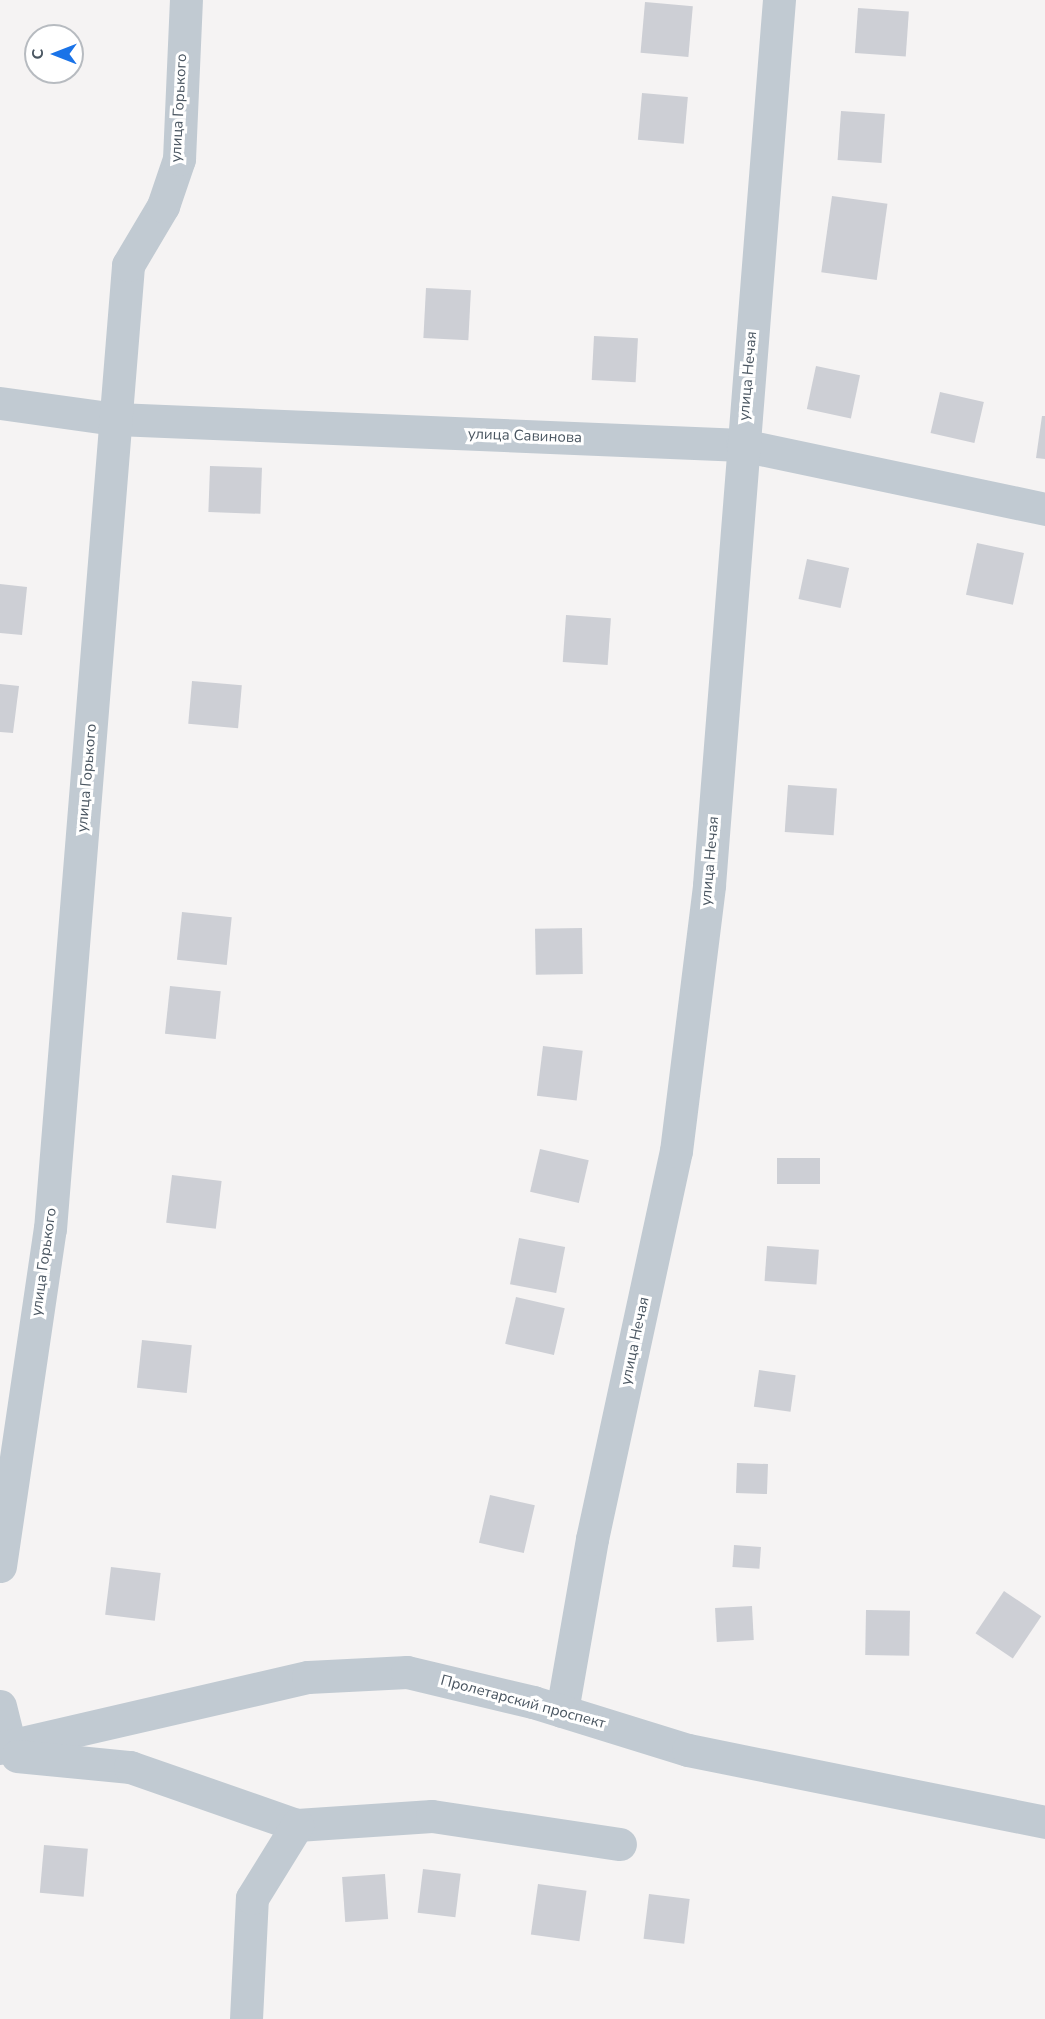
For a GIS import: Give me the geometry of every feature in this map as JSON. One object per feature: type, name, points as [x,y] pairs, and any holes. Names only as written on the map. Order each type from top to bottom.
[{"type":"street","name":"улица Горького","points":[[0,1566],[50,1229],[128,265],[163,206],[179,159],[186,0]]},
{"type":"street","name":"улица Нечая","points":[[562,1711],[592,1539],[676,1151],[709,885],[779,0]]},
{"type":"street","name":"улица Савинова","points":[[0,404],[116,419],[742,445],[1045,509]]},
{"type":"street","name":"Пролетарский проспект","points":[[3,1749],[308,1677],[406,1672],[562,1711],[688,1750],[1045,1822]]},
{"type":"street","points":[[0,1706],[3,1749],[130,1767],[297,1825],[432,1816],[620,1844]]},
{"type":"street","points":[[246,2019],[252,1898],[297,1825]]},
{"type":"building","points":[[645,2],[693,6],[688,57],[641,53]]},
{"type":"building","points":[[858,8],[909,12],[906,56],[855,53]]},
{"type":"building","points":[[642,93],[688,97],[684,144],[638,140]]},
{"type":"building","points":[[841,111],[885,114],[881,163],[838,160]]},
{"type":"building","points":[[832,196],[887,204],[877,280],[821,272]]},
{"type":"building","points":[[426,288],[471,290],[468,340],[423,338]]},
{"type":"building","points":[[594,336],[638,338],[636,382],[592,380]]},
{"type":"building","points":[[816,366],[860,375],[851,418],[807,409]]},
{"type":"building","points":[[940,392],[984,402],[974,443],[931,433]]},
{"type":"building","points":[[1042,416],[1045,416],[1045,459],[1036,458]]},
{"type":"building","points":[[210,466],[262,468],[260,514],[208,512]]},
{"type":"building","points":[[977,543],[1024,553],[1013,605],[966,595]]},
{"type":"building","points":[[807,559],[849,568],[841,608],[798,599]]},
{"type":"building","points":[[0,584],[27,587],[22,635],[0,633]]},
{"type":"building","points":[[566,615],[611,618],[608,665],[563,662]]},
{"type":"building","points":[[192,681],[242,685],[238,728],[188,724]]},
{"type":"building","points":[[0,684],[19,686],[13,733],[0,732]]},
{"type":"building","points":[[788,785],[837,788],[834,835],[785,832]]},
{"type":"building","points":[[182,912],[232,917],[227,965],[177,960]]},
{"type":"building","points":[[582,928],[583,974],[536,975],[535,929]]},
{"type":"building","points":[[170,986],[221,991],[216,1039],[165,1034]]},
{"type":"building","points":[[543,1046],[583,1051],[577,1101],[537,1096]]},
{"type":"building","points":[[540,1149],[589,1160],[579,1203],[530,1192]]},
{"type":"building","points":[[777,1158],[820,1158],[820,1184],[777,1184]]},
{"type":"building","points":[[172,1175],[222,1181],[216,1229],[166,1223]]},
{"type":"building","points":[[519,1238],[565,1247],[556,1293],[510,1284]]},
{"type":"building","points":[[767,1246],[819,1250],[816,1285],[765,1281]]},
{"type":"building","points":[[516,1297],[565,1308],[554,1355],[505,1344]]},
{"type":"building","points":[[142,1340],[192,1345],[187,1393],[137,1388]]},
{"type":"building","points":[[759,1370],[796,1375],[790,1412],[754,1407]]},
{"type":"building","points":[[737,1463],[768,1464],[767,1494],[736,1493]]},
{"type":"building","points":[[490,1495],[535,1505],[524,1553],[479,1543]]},
{"type":"building","points":[[734,1545],[761,1547],[759,1569],[732,1567]]},
{"type":"building","points":[[111,1567],[161,1573],[155,1621],[105,1615]]},
{"type":"building","points":[[1004,1591],[1041,1616],[1013,1658],[975,1633]]},
{"type":"building","points":[[752,1606],[754,1640],[717,1642],[715,1608]]},
{"type":"building","points":[[866,1610],[910,1611],[909,1656],[865,1655]]},
{"type":"building","points":[[44,1845],[88,1849],[84,1897],[40,1893]]},
{"type":"building","points":[[423,1869],[461,1874],[455,1917],[418,1913]]},
{"type":"building","points":[[385,1874],[388,1919],[345,1922],[342,1877]]},
{"type":"building","points":[[538,1884],[587,1891],[579,1941],[531,1935]]},
{"type":"building","points":[[649,1894],[690,1899],[684,1944],[644,1939]]}]
